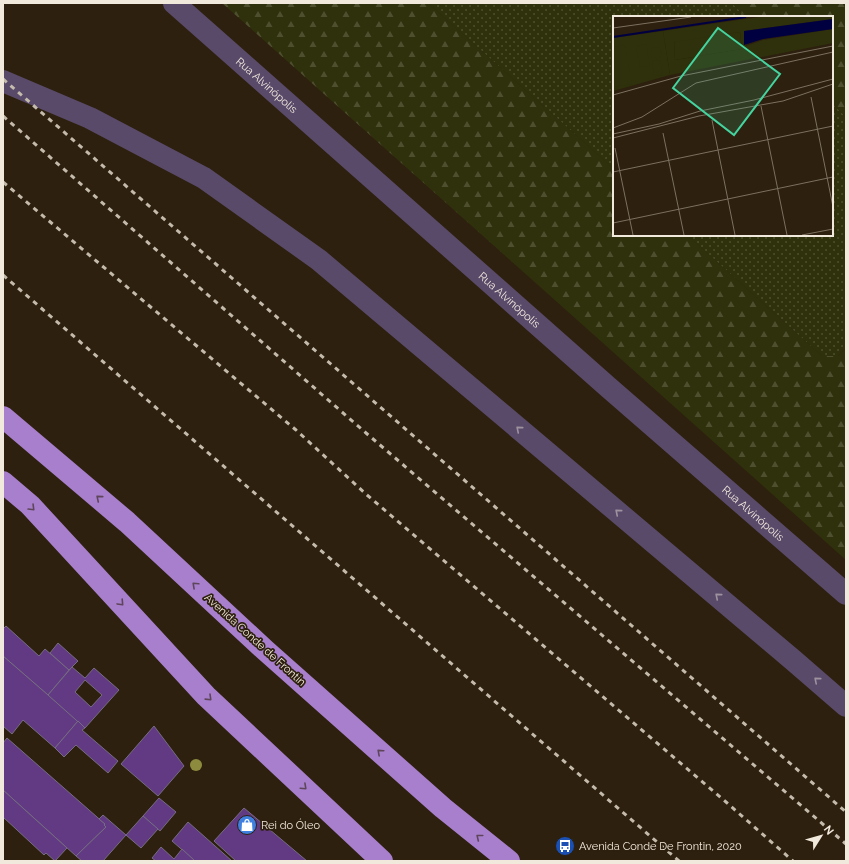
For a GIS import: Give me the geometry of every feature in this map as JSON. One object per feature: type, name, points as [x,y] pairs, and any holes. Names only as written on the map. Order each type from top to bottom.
[{"type":"highway","name":"Avenida Conde de Frontin","points":[[3,417],[127,522],[265,650],[443,808],[509,861]]},
{"type":"highway","points":[[3,482],[30,505],[206,696],[382,861]]},
{"type":"street","name":"Rua Alvinópolis","points":[[174,3],[596,377],[846,594]]},
{"type":"street","points":[[3,81],[90,118],[204,178],[319,260],[846,706]]},
{"type":"green space","points":[[222,3],[428,3],[613,168],[613,236],[688,236],[822,356],[838,356],[846,348],[846,560]]},
{"type":"green space","points":[[428,3],[732,3],[745,16],[613,16],[613,168]]},
{"type":"green space","points":[[732,3],[846,3],[846,117],[833,104],[833,16],[745,16]]},
{"type":"green space","points":[[833,104],[846,117],[846,348],[838,356],[822,356],[688,236],[833,236]]},
{"type":"building","points":[[6,626],[39,656],[45,649],[69,670],[48,695],[3,656],[3,629]]},
{"type":"building","points":[[58,643],[78,661],[69,670],[50,653]]},
{"type":"building","points":[[3,656],[78,721],[55,748],[23,720],[12,734],[3,726]]},
{"type":"building","points":[[72,667],[85,678],[94,668],[119,690],[85,728],[48,695]],"holes":[[[85,680],[102,695],[91,707],[75,692]]]},
{"type":"building","points":[[78,721],[85,728],[82,730],[118,761],[108,773],[76,745],[64,757],[55,748]]},
{"type":"building","points":[[154,726],[184,766],[158,796],[121,764]]},
{"type":"building","points":[[7,738],[105,824],[104,825],[106,827],[76,856],[3,790],[3,743]]},
{"type":"building","points":[[3,790],[67,848],[55,861],[46,853],[44,855],[3,817]]},
{"type":"building","points":[[159,798],[176,812],[160,831],[143,816]]},
{"type":"building","name":"Rei do Óleo","points":[[244,808],[307,861],[236,861],[214,841]]},
{"type":"building","points":[[103,815],[126,835],[103,861],[82,861],[76,856],[106,827],[104,825],[105,824],[99,819]]},
{"type":"building","points":[[143,816],[158,829],[141,848],[126,835]]},
{"type":"building","points":[[188,822],[232,861],[195,861],[172,841]]},
{"type":"building","points":[[161,847],[174,859],[182,849],[195,861],[156,861],[152,858]]},
{"type":"railway","points":[[3,79],[846,812]]},
{"type":"railway","points":[[3,116],[366,433],[846,844]]},
{"type":"railway","points":[[3,182],[296,430],[367,495],[793,861]]},
{"type":"railway","points":[[3,275],[679,861]]},
{"type":"place","name":"Rei do Óleo","points":[[247,825]]},
{"type":"place","name":"Avenida Conde De Frontin, 2020","points":[[565,846]]}]
